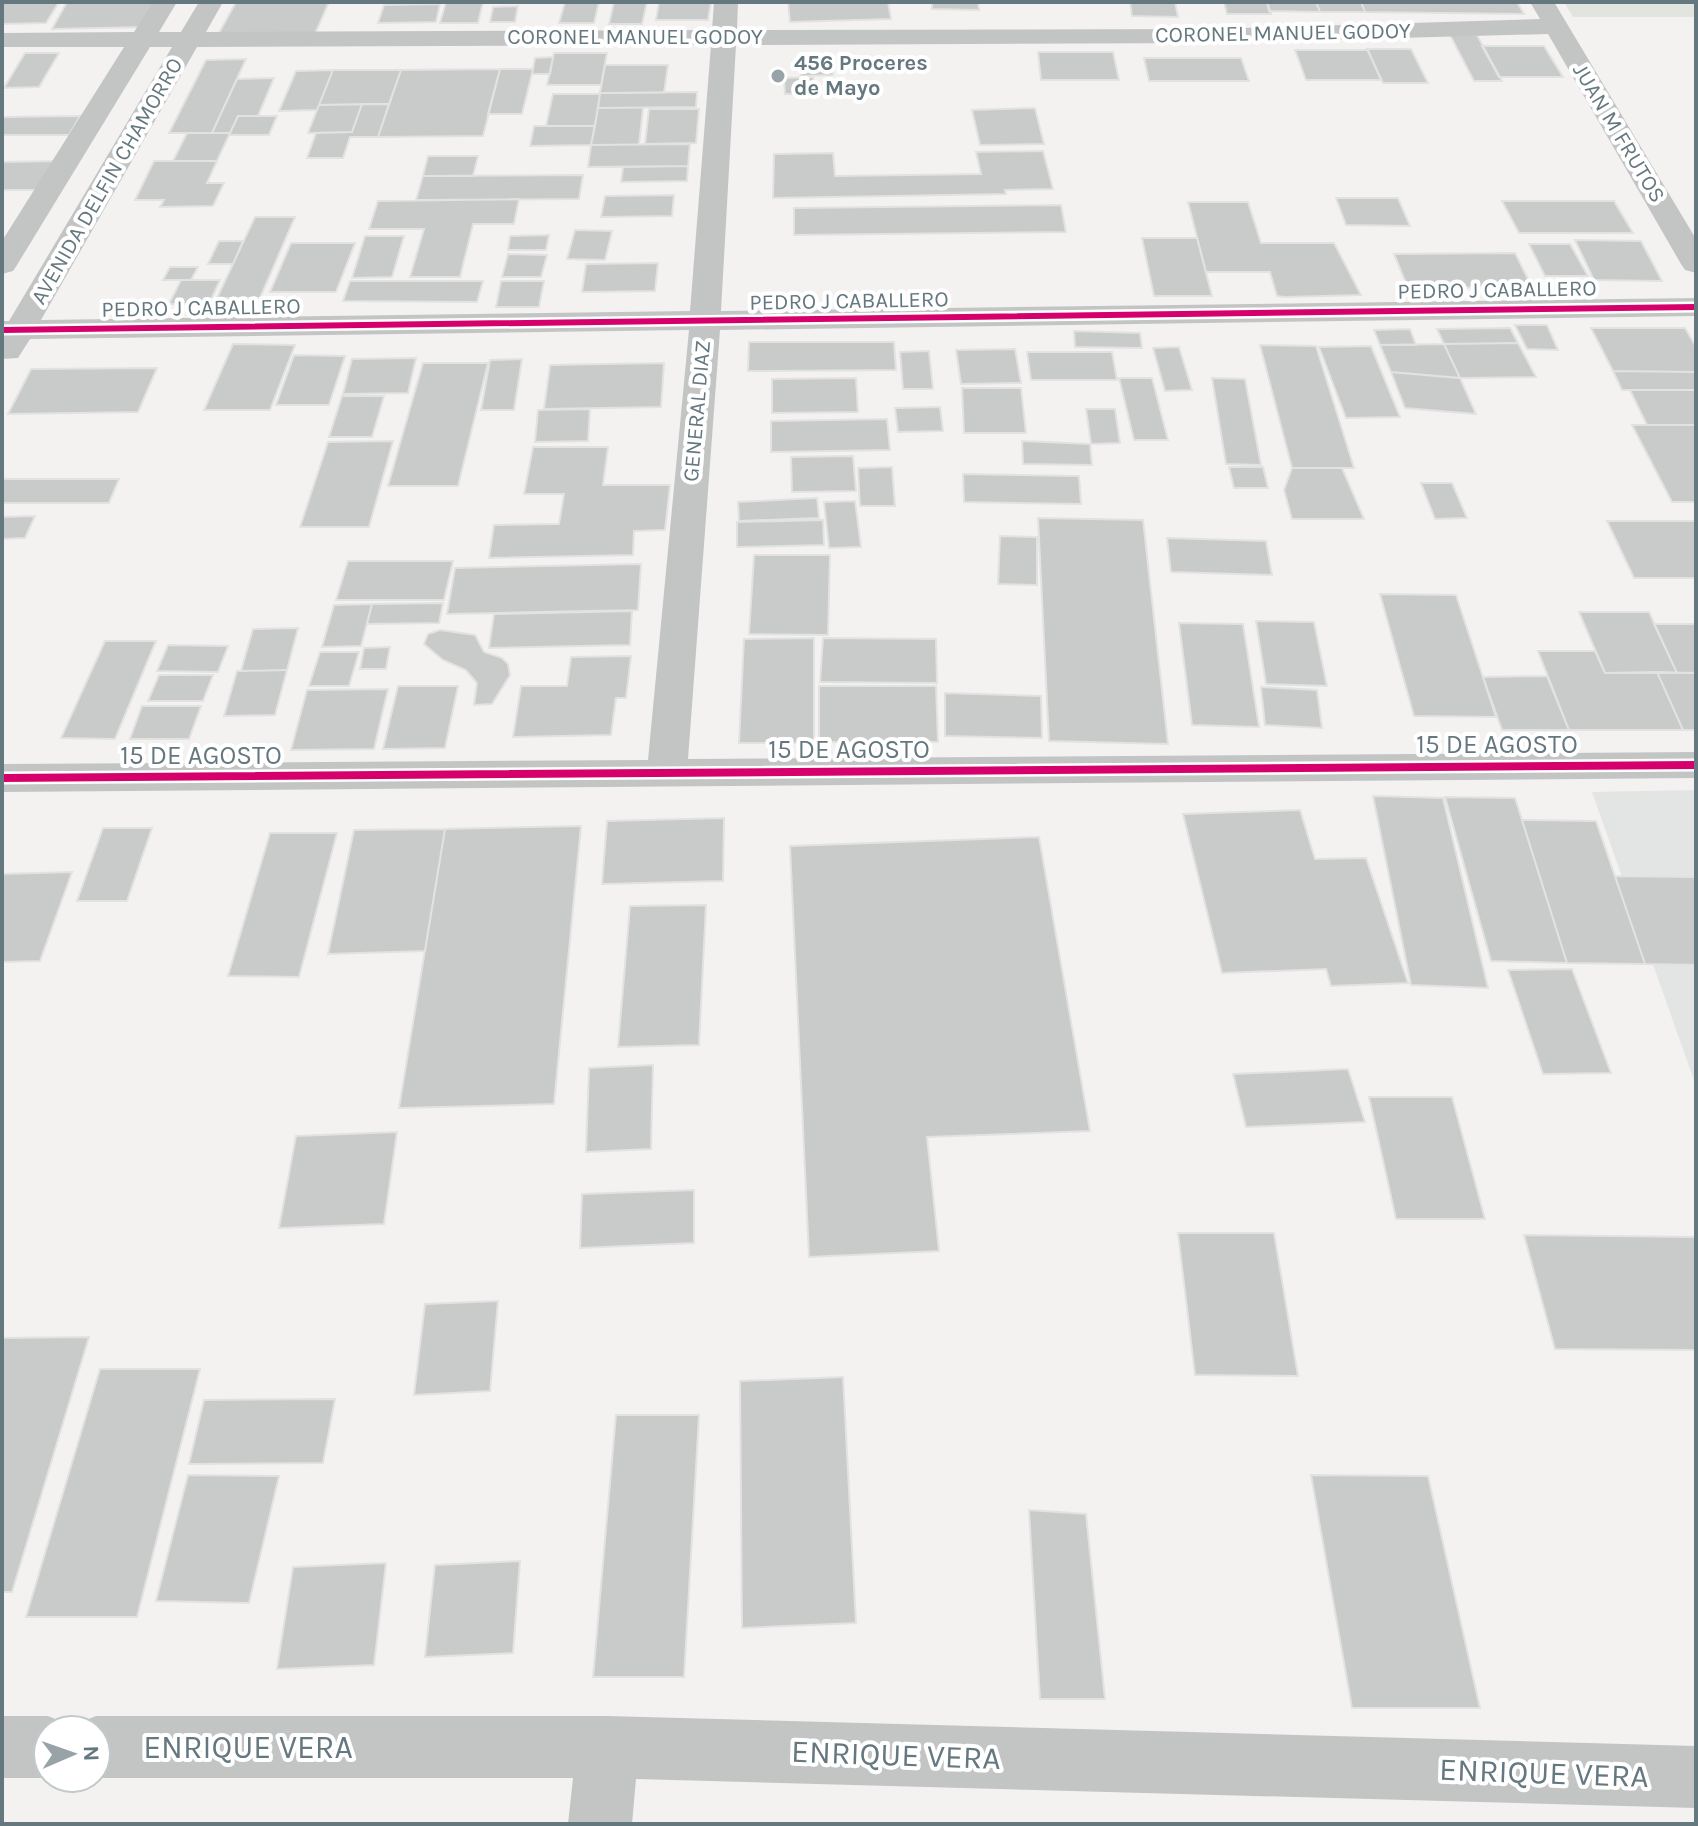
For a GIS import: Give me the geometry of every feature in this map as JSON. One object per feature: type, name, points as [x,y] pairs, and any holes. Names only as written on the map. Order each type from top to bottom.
[{"type":"street","name":"AVENIDA DELFIN CHAMORRO","points":[[2,265],[165,2]]},
{"type":"street","name":"AVENIDA DELFIN CHAMORRO","points":[[2,360],[11,330],[211,2]]},
{"type":"street","name":"GENERAL DIAZ","points":[[667,773],[705,323],[726,2]]},
{"type":"street","name":"CORONEL MANUEL GODOY","points":[[2,40],[1210,36],[1549,14]]},
{"type":"street","name":"JUAN M FRUTOS","points":[[1549,14],[1696,264]]},
{"type":"street","points":[[1636,163],[1684,193]]},
{"type":"street","name":"PEDRO J CABALLERO","points":[[11,330],[705,323],[1696,307]]},
{"type":"street","name":"15 DE AGOSTO","points":[[2,778],[1696,765]]},
{"type":"street","points":[[2,1747],[32,1747]]},
{"type":"street","name":"ENRIQUE VERA","points":[[112,1747],[607,1747],[1696,1777]]},
{"type":"street","points":[[600,1824],[607,1747]]},
{"type":"shaded area","points":[[1564,2],[1696,2],[1696,17],[1573,17]]},
{"type":"shaded area","points":[[1696,790],[1696,1086],[1592,792]]},
{"type":"building","points":[[2,2],[59,2],[46,23],[2,24]]},
{"type":"building","points":[[67,2],[157,2],[144,27],[52,29]]},
{"type":"building","points":[[236,2],[329,2],[315,34],[218,35]]},
{"type":"building","points":[[446,2],[483,2],[478,23],[440,23]]},
{"type":"building","points":[[565,2],[599,2],[594,23],[559,23]]},
{"type":"building","points":[[614,2],[647,2],[642,24],[609,24]]},
{"type":"building","points":[[659,2],[711,2],[708,20],[656,20]]},
{"type":"building","points":[[788,2],[888,2],[891,19],[790,22]]},
{"type":"building","points":[[932,2],[978,2],[979,10],[932,9]]},
{"type":"building","points":[[1130,2],[1175,2],[1178,17],[1132,16]]},
{"type":"building","points":[[1224,2],[1267,2],[1271,14],[1227,14]]},
{"type":"building","points":[[1267,2],[1316,2],[1320,12],[1269,11]]},
{"type":"building","points":[[1316,2],[1361,2],[1365,12],[1320,12]]},
{"type":"building","points":[[1361,2],[1517,2],[1524,14],[1365,12]]},
{"type":"building","points":[[440,4],[436,22],[378,23],[384,5]]},
{"type":"building","points":[[518,6],[515,22],[490,22],[493,7]]},
{"type":"building","points":[[1450,35],[1477,35],[1502,81],[1474,81]]},
{"type":"building","points":[[1482,46],[1544,46],[1563,77],[1499,77]]},
{"type":"building","points":[[1367,49],[1411,49],[1428,83],[1383,83]]},
{"type":"building","points":[[1295,50],[1368,50],[1381,80],[1306,80]]},
{"type":"building","points":[[1038,52],[1113,52],[1119,80],[1041,80]]},
{"type":"building","points":[[25,53],[59,53],[39,87],[4,88]]},
{"type":"building","points":[[554,53],[607,53],[601,85],[547,85]]},
{"type":"building","points":[[800,56],[831,56],[833,75],[801,76]]},
{"type":"building","points":[[553,57],[550,74],[532,74],[535,58]]},
{"type":"building","points":[[1144,58],[1241,58],[1249,81],[1149,81]]},
{"type":"building","points":[[246,59],[212,133],[169,133],[206,60]]},
{"type":"building","points":[[605,65],[668,65],[664,93],[600,93]]},
{"type":"building","points":[[500,69],[533,69],[522,114],[488,114]]},
{"type":"building","points":[[500,69],[483,136],[378,137],[401,70]]},
{"type":"building","points":[[333,70],[317,110],[279,111],[296,71]]},
{"type":"building","points":[[333,70],[401,70],[389,104],[319,105]]},
{"type":"building","points":[[813,77],[815,94],[785,94],[784,78]]},
{"type":"building","points":[[274,78],[258,116],[238,116],[230,133],[212,133],[237,79]]},
{"type":"building","points":[[697,92],[696,107],[598,108],[600,93]]},
{"type":"building","points":[[553,94],[600,94],[595,126],[546,126]]},
{"type":"building","points":[[362,104],[352,132],[308,133],[319,105]]},
{"type":"building","points":[[362,104],[389,104],[378,137],[350,137],[343,158],[307,158],[316,133],[352,132]]},
{"type":"building","points":[[598,108],[643,108],[639,145],[591,145]]},
{"type":"building","points":[[1035,108],[1044,144],[980,145],[972,110]]},
{"type":"building","points":[[649,109],[699,109],[696,143],[645,144]]},
{"type":"building","points":[[80,116],[69,135],[2,135],[2,117]]},
{"type":"building","points":[[238,116],[277,116],[269,135],[229,135]]},
{"type":"building","points":[[534,126],[595,126],[591,145],[530,146]]},
{"type":"building","points":[[187,133],[230,133],[217,161],[173,161]]},
{"type":"building","points":[[690,144],[688,166],[588,167],[591,145]]},
{"type":"building","points":[[1043,151],[1053,189],[1005,190],[1006,194],[773,198],[774,154],[833,153],[835,176],[981,174],[976,152]]},
{"type":"building","points":[[428,156],[478,156],[473,176],[423,176]]},
{"type":"building","points":[[56,161],[40,190],[2,190],[2,162]]},
{"type":"building","points":[[154,161],[217,161],[207,183],[224,183],[213,206],[160,207],[164,200],[135,200]]},
{"type":"building","points":[[688,166],[687,181],[621,182],[623,167]]},
{"type":"building","points":[[583,175],[579,199],[416,200],[423,176]]},
{"type":"building","points":[[674,195],[672,216],[601,217],[605,196]]},
{"type":"building","points":[[1336,198],[1398,198],[1410,226],[1346,225]]},
{"type":"building","points":[[519,199],[514,224],[473,224],[460,277],[410,277],[424,229],[369,229],[378,201]]},
{"type":"building","points":[[1502,201],[1614,201],[1633,233],[1519,233]]},
{"type":"building","points":[[1188,202],[1248,202],[1261,243],[1334,243],[1361,295],[1277,296],[1270,272],[1206,272]]},
{"type":"building","points":[[1061,205],[1066,232],[794,235],[794,208]]},
{"type":"building","points":[[255,217],[295,217],[260,298],[217,298]]},
{"type":"building","points":[[575,230],[612,231],[605,260],[567,259]]},
{"type":"building","points":[[549,235],[546,250],[508,250],[510,236]]},
{"type":"building","points":[[365,236],[404,236],[392,277],[352,278]]},
{"type":"building","points":[[1142,238],[1197,238],[1212,296],[1154,296]]},
{"type":"building","points":[[1575,240],[1641,241],[1662,281],[1594,280]]},
{"type":"building","points":[[219,241],[243,241],[233,264],[208,264]]},
{"type":"building","points":[[291,243],[355,243],[336,292],[270,292]]},
{"type":"building","points":[[1529,244],[1570,244],[1588,276],[1545,276]]},
{"type":"building","points":[[1515,253],[1532,287],[1408,288],[1394,254]]},
{"type":"building","points":[[508,254],[547,255],[541,277],[502,277]]},
{"type":"building","points":[[658,263],[655,291],[582,292],[586,264]]},
{"type":"building","points":[[170,267],[198,267],[191,280],[163,280]]},
{"type":"building","points":[[181,280],[220,280],[209,304],[169,304]]},
{"type":"building","points":[[350,281],[483,281],[477,302],[343,301]]},
{"type":"building","points":[[501,281],[544,281],[539,307],[496,307]]},
{"type":"building","points":[[1515,325],[1547,325],[1558,350],[1527,349]]},
{"type":"building","points":[[1510,328],[1518,343],[1444,344],[1437,329]]},
{"type":"building","points":[[1591,328],[1685,328],[1696,347],[1696,372],[1613,371]]},
{"type":"building","points":[[1410,329],[1416,345],[1380,345],[1374,330]]},
{"type":"building","points":[[1074,331],[1140,333],[1142,348],[1075,347]]},
{"type":"building","points":[[749,342],[894,342],[896,370],[748,371]]},
{"type":"building","points":[[1518,343],[1536,377],[1460,378],[1444,344]]},
{"type":"building","points":[[233,344],[295,345],[270,410],[204,410]]},
{"type":"building","points":[[1444,344],[1460,378],[1391,372],[1380,345]]},
{"type":"building","points":[[1260,345],[1316,346],[1354,468],[1292,468]]},
{"type":"building","points":[[1371,346],[1400,417],[1346,418],[1319,347]]},
{"type":"building","points":[[1179,347],[1192,390],[1165,391],[1153,348]]},
{"type":"building","points":[[1015,349],[1021,383],[961,384],[956,350]]},
{"type":"building","points":[[929,351],[933,389],[903,389],[900,352]]},
{"type":"building","points":[[1027,352],[1112,352],[1117,380],[1031,380]]},
{"type":"building","points":[[294,355],[345,356],[329,405],[276,405]]},
{"type":"building","points":[[416,358],[408,393],[343,394],[352,359]]},
{"type":"building","points":[[522,359],[514,410],[481,410],[490,360]]},
{"type":"building","points":[[423,363],[488,363],[458,486],[388,486]]},
{"type":"building","points":[[664,363],[661,407],[544,409],[550,365]]},
{"type":"building","points":[[157,368],[138,412],[8,414],[31,369]]},
{"type":"building","points":[[1613,371],[1696,372],[1696,390],[1622,390]]},
{"type":"building","points":[[1391,372],[1460,378],[1476,414],[1405,408]]},
{"type":"building","points":[[856,378],[858,412],[772,413],[772,379]]},
{"type":"building","points":[[1119,378],[1152,378],[1168,440],[1134,440]]},
{"type":"building","points":[[1212,378],[1245,379],[1261,465],[1226,464]]},
{"type":"building","points":[[962,388],[1021,388],[1026,433],[964,433]]},
{"type":"building","points":[[1630,390],[1696,390],[1696,425],[1647,425]]},
{"type":"building","points":[[342,396],[384,396],[372,437],[329,437]]},
{"type":"building","points":[[940,407],[943,431],[898,432],[895,408]]},
{"type":"building","points":[[590,409],[588,441],[535,442],[538,410]]},
{"type":"building","points":[[1086,409],[1115,409],[1120,443],[1091,444]]},
{"type":"building","points":[[887,419],[890,450],[771,452],[771,421]]},
{"type":"building","points":[[1632,425],[1696,425],[1696,502],[1672,502]]},
{"type":"building","points":[[393,441],[369,527],[300,527],[328,442]]},
{"type":"building","points":[[1022,441],[1090,444],[1092,465],[1023,464]]},
{"type":"building","points":[[533,447],[608,447],[603,485],[670,485],[665,530],[634,531],[633,555],[489,558],[494,525],[559,524],[564,494],[524,494]]},
{"type":"building","points":[[853,456],[856,491],[792,492],[791,457]]},
{"type":"building","points":[[892,467],[895,506],[860,506],[858,468]]},
{"type":"building","points":[[1229,467],[1263,467],[1268,488],[1234,488]]},
{"type":"building","points":[[1292,468],[1342,468],[1364,519],[1292,519],[1284,490]]},
{"type":"building","points":[[963,474],[1079,476],[1081,504],[964,502]]},
{"type":"building","points":[[2,479],[119,479],[109,503],[2,503]]},
{"type":"building","points":[[1421,483],[1452,483],[1467,518],[1435,519]]},
{"type":"building","points":[[817,498],[819,518],[739,521],[738,502]]},
{"type":"building","points":[[855,501],[861,547],[829,548],[824,502]]},
{"type":"building","points":[[35,516],[25,538],[2,539],[2,517]]},
{"type":"building","points":[[1038,518],[1143,520],[1168,744],[1049,741]]},
{"type":"building","points":[[823,520],[824,545],[737,547],[737,522]]},
{"type":"building","points":[[1607,521],[1696,521],[1696,578],[1634,578]]},
{"type":"building","points":[[1000,536],[1037,537],[1037,585],[998,584]]},
{"type":"building","points":[[1167,538],[1266,541],[1272,575],[1171,572]]},
{"type":"building","points":[[754,555],[830,555],[828,635],[749,634]]},
{"type":"building","points":[[348,561],[453,561],[444,600],[336,600]]},
{"type":"building","points":[[641,564],[638,610],[447,614],[455,568]]},
{"type":"building","points":[[1380,594],[1456,595],[1496,717],[1414,716]]},
{"type":"building","points":[[443,603],[439,623],[367,624],[372,604]]},
{"type":"building","points":[[372,604],[361,646],[322,647],[334,605]]},
{"type":"building","points":[[632,611],[630,645],[489,648],[494,614]]},
{"type":"building","points":[[1579,612],[1649,612],[1677,673],[1605,673]]},
{"type":"building","points":[[1256,621],[1314,622],[1327,686],[1266,684]]},
{"type":"building","points":[[1179,623],[1243,624],[1259,727],[1192,725]]},
{"type":"building","points":[[1654,624],[1696,624],[1696,673],[1677,673]]},
{"type":"building","points":[[298,628],[287,670],[241,671],[253,629]]},
{"type":"building","points":[[440,630],[475,635],[484,652],[502,658],[508,664],[510,675],[492,704],[474,705],[477,683],[466,670],[443,660],[424,644],[428,634]]},
{"type":"building","points":[[814,638],[814,743],[739,743],[744,639]]},
{"type":"building","points":[[823,638],[936,639],[937,683],[820,682]]},
{"type":"building","points":[[105,641],[156,641],[115,739],[61,738]]},
{"type":"building","points":[[168,645],[228,646],[218,672],[157,671]]},
{"type":"building","points":[[390,647],[386,669],[360,669],[364,648]]},
{"type":"building","points":[[1538,651],[1595,651],[1605,673],[1657,672],[1683,730],[1569,730]]},
{"type":"building","points":[[320,652],[359,652],[349,686],[309,686]]},
{"type":"building","points":[[631,656],[626,698],[616,698],[611,735],[513,737],[521,686],[567,686],[571,657]]},
{"type":"building","points":[[287,670],[275,715],[224,716],[237,671]]},
{"type":"building","points":[[1657,672],[1696,673],[1696,730],[1683,730]]},
{"type":"building","points":[[159,675],[213,675],[203,701],[148,701]]},
{"type":"building","points":[[1547,676],[1569,730],[1502,730],[1483,677]]},
{"type":"building","points":[[398,686],[458,686],[445,748],[383,749]]},
{"type":"building","points":[[819,686],[936,686],[938,742],[819,742]]},
{"type":"building","points":[[1261,687],[1317,690],[1322,728],[1265,725]]},
{"type":"building","points":[[388,689],[374,749],[291,750],[307,690]]},
{"type":"building","points":[[945,693],[1041,696],[1042,738],[945,736]]},
{"type":"building","points":[[142,706],[201,706],[189,739],[130,739]]},
{"type":"building","points":[[1373,796],[1443,798],[1488,988],[1411,985]]},
{"type":"building","points":[[1445,797],[1515,798],[1567,963],[1491,961]]},
{"type":"building","points":[[1300,810],[1315,859],[1366,858],[1408,983],[1331,986],[1326,969],[1222,973],[1183,814]]},
{"type":"building","points":[[724,818],[723,881],[602,884],[607,821]]},
{"type":"building","points":[[1522,820],[1596,821],[1645,964],[1567,963]]},
{"type":"building","points":[[581,826],[554,1104],[399,1108],[445,829]]},
{"type":"building","points":[[103,828],[152,828],[127,901],[77,901]]},
{"type":"building","points":[[445,829],[425,951],[328,954],[354,830]]},
{"type":"building","points":[[270,833],[337,833],[299,977],[228,976]]},
{"type":"building","points":[[1039,837],[1090,1131],[927,1137],[939,1251],[809,1257],[790,846]]},
{"type":"building","points":[[72,872],[40,961],[2,962],[2,874]]},
{"type":"building","points":[[1615,876],[1696,877],[1696,965],[1645,964]]},
{"type":"building","points":[[706,905],[699,1045],[618,1047],[630,906]]},
{"type":"building","points":[[1572,969],[1611,1073],[1543,1074],[1508,970]]},
{"type":"building","points":[[653,1065],[651,1149],[586,1152],[589,1068]]},
{"type":"building","points":[[1348,1069],[1365,1122],[1246,1127],[1233,1074]]},
{"type":"building","points":[[1369,1097],[1452,1097],[1485,1219],[1396,1219]]},
{"type":"building","points":[[397,1132],[384,1224],[279,1228],[296,1136]]},
{"type":"building","points":[[694,1190],[694,1243],[580,1248],[582,1194]]},
{"type":"building","points":[[1178,1233],[1274,1233],[1298,1376],[1195,1375]]},
{"type":"building","points":[[1524,1235],[1696,1237],[1696,1350],[1555,1349]]},
{"type":"building","points":[[498,1301],[490,1391],[414,1395],[425,1304]]},
{"type":"building","points":[[89,1337],[12,1592],[2,1592],[2,1338]]},
{"type":"building","points":[[100,1369],[200,1369],[137,1617],[26,1617]]},
{"type":"building","points":[[843,1377],[856,1623],[742,1628],[740,1381]]},
{"type":"building","points":[[335,1399],[323,1463],[189,1464],[204,1400]]},
{"type":"building","points":[[616,1415],[699,1415],[684,1677],[593,1677]]},
{"type":"building","points":[[188,1475],[279,1476],[249,1603],[156,1601]]},
{"type":"building","points":[[1311,1475],[1428,1476],[1480,1708],[1352,1708]]},
{"type":"building","points":[[1029,1510],[1086,1514],[1105,1699],[1040,1699]]},
{"type":"building","points":[[520,1561],[513,1653],[425,1657],[435,1565]]},
{"type":"building","points":[[386,1563],[374,1665],[277,1669],[293,1567]]},
{"type":"cycle path","points":[[2,330],[1696,307]]},
{"type":"cycle path","points":[[2,778],[1696,765]]},
{"type":"place","name":"456 Proceres de Mayo","points":[[778,76]]}]
